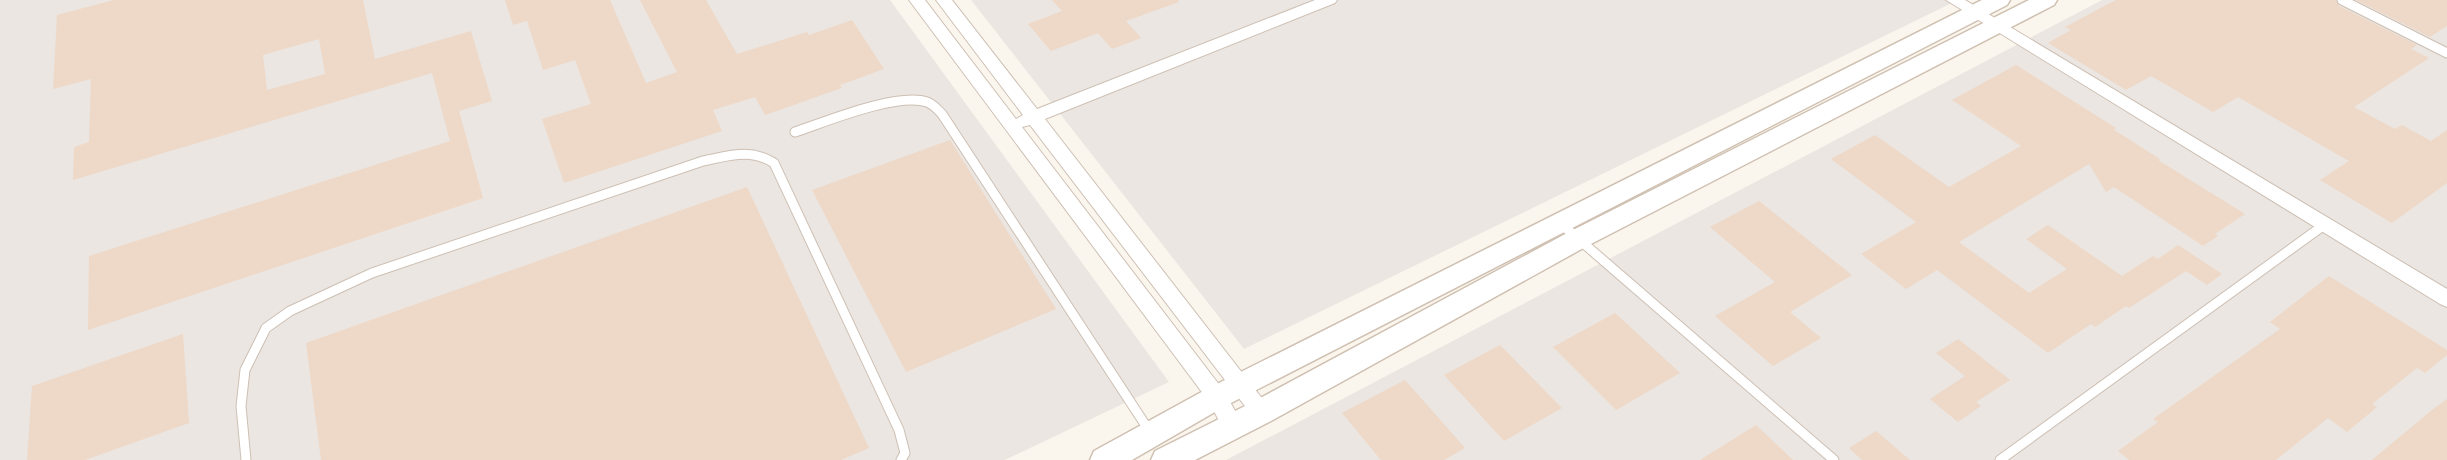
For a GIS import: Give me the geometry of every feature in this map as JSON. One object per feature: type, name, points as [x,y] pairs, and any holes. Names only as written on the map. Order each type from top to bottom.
[{"type":"street","points":[[916,0],[1217,397],[1232,425]]},
{"type":"street","points":[[944,0],[1261,412]]},
{"type":"street","points":[[1011,125],[1329,0]]},
{"type":"street","points":[[1166,460],[1261,412],[1569,231],[1999,0]]},
{"type":"street","points":[[1975,13],[2046,0]]},
{"type":"street","points":[[1975,13],[2447,299]]},
{"type":"street","points":[[1105,460],[1240,385],[1569,231]]},
{"type":"lane","points":[[2342,0],[2447,53]]},
{"type":"lane","points":[[795,132],[887,104],[912,100],[928,102],[942,114],[1151,434]]},
{"type":"lane","points":[[246,460],[241,406],[245,370],[266,328],[290,311],[372,273],[704,161],[746,152],[763,154],[774,163],[899,430],[905,453],[901,460]]},
{"type":"lane","points":[[2000,460],[2324,224]]},
{"type":"lane","points":[[1569,231],[1834,460]]},
{"type":"shaded area","points":[[0,0],[890,0],[1169,382],[1005,460],[0,460]]},
{"type":"shaded area","points":[[971,0],[1958,0],[1244,349]]},
{"type":"shaded area","points":[[2102,0],[2447,0],[2447,460],[1226,460]]},
{"type":"building","points":[[114,0],[363,0],[375,59],[471,31],[492,101],[459,111],[483,198],[88,330],[89,256],[450,141],[432,73],[73,180],[74,147],[89,142],[91,79],[53,89],[57,15]],"holes":[[[319,39],[325,74],[267,90],[263,55]]]},
{"type":"building","points":[[505,0],[610,0],[646,83],[677,72],[640,0],[706,0],[737,54],[807,32],[809,35],[852,20],[884,69],[840,85],[842,88],[765,115],[755,97],[713,110],[722,131],[564,183],[542,119],[591,104],[575,60],[543,70],[527,21],[513,25]]},
{"type":"building","points":[[1052,0],[1178,0],[1179,2],[1126,21],[1141,38],[1112,49],[1098,33],[1051,51],[1028,24],[1062,11]]},
{"type":"building","points":[[2116,0],[2336,0],[2339,6],[2417,45],[2411,49],[2429,58],[2354,107],[2395,129],[2402,125],[2431,141],[2447,130],[2447,183],[2392,223],[2320,180],[2349,161],[2238,97],[2213,112],[2151,76],[2126,90],[2048,43],[2071,30],[2065,27]]},
{"type":"building","points":[[2356,0],[2447,0],[2447,26],[2430,37]]},
{"type":"building","points":[[2016,65],[2116,128],[2114,130],[2160,159],[2158,160],[2245,214],[2215,234],[2218,236],[2203,246],[2114,187],[2106,192],[2089,164],[1959,242],[2029,293],[2067,269],[2026,239],[2048,225],[2122,276],[2153,256],[2158,259],[2178,245],[2222,274],[2207,285],[2186,271],[2129,308],[2126,306],[2095,327],[2091,324],[2048,353],[1937,270],[1906,289],[1861,254],[1916,222],[1831,159],[1875,135],[1949,187],[2021,146],[1952,100]]},
{"type":"building","points":[[950,140],[1056,309],[906,372],[812,190]]},
{"type":"building","points":[[747,187],[869,448],[841,460],[321,460],[306,343]]},
{"type":"building","points":[[1759,201],[1852,275],[1790,312],[1821,338],[1773,366],[1715,316],[1775,282],[1710,227]]},
{"type":"building","points":[[2329,276],[2447,350],[2447,355],[2425,373],[2417,368],[2372,404],[2377,407],[2347,432],[2328,418],[2276,460],[2129,460],[2118,451],[2158,422],[2153,419],[2280,329],[2270,322]]},
{"type":"building","points":[[1615,313],[1680,373],[1616,410],[1553,347]]},
{"type":"building","points":[[183,334],[189,423],[85,460],[27,460],[32,386]]},
{"type":"building","points":[[1958,339],[2010,380],[1976,402],[1981,406],[1958,422],[1930,399],[1965,376],[1936,353]]},
{"type":"building","points":[[1500,345],[1562,408],[1504,441],[1444,375]]},
{"type":"building","points":[[1405,380],[1465,448],[1444,460],[1381,460],[1342,413]]},
{"type":"building","points":[[2447,399],[2447,460],[2372,460],[2432,410]]},
{"type":"building","points":[[1756,425],[1793,460],[1700,460]]},
{"type":"building","points":[[1876,431],[1910,460],[1862,460],[1849,448]]}]
